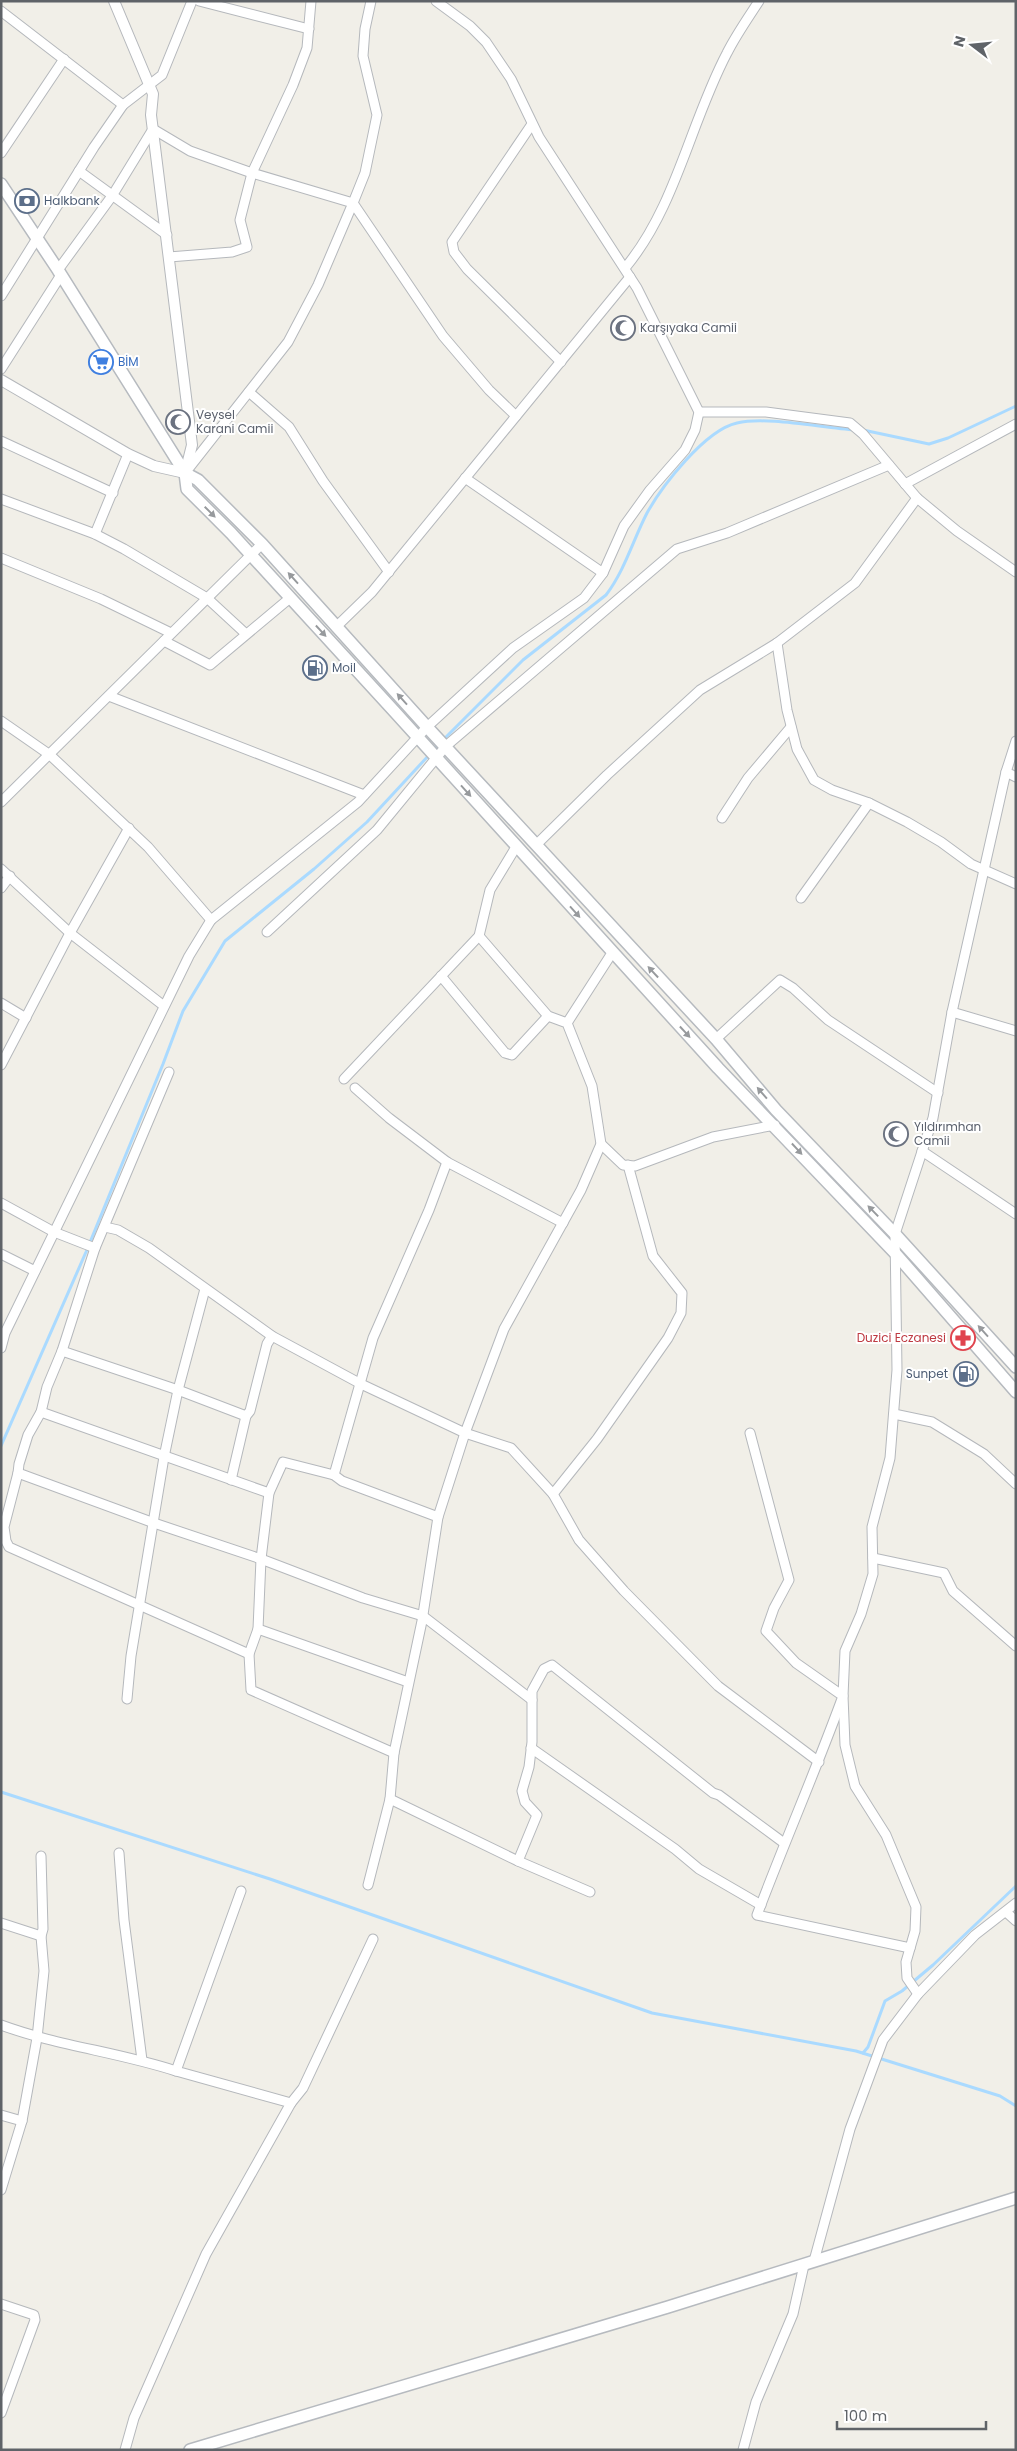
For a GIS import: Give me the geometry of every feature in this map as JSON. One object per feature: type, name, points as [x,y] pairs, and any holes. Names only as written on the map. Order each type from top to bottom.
[{"type":"main road","points":[[1,184],[60,273],[185,473],[187,488],[435,756],[612,953],[895,1253],[1016,1392]]},
{"type":"main road","points":[[185,473],[198,480],[262,544],[431,731],[716,1039],[776,1110],[895,1234],[1016,1367]]},
{"type":"main road","points":[[190,2450],[659,2310],[1016,2198]]},
{"type":"street","points":[[114,1],[153,94],[151,115],[192,445],[185,473]]},
{"type":"street","points":[[1,296],[79,171],[123,105],[148,83],[162,75],[192,1]]},
{"type":"street","points":[[200,1],[308,29]]},
{"type":"street","points":[[170,257],[232,252],[248,247],[240,220],[252,173],[293,84],[307,48],[311,1]]},
{"type":"street","points":[[185,473],[288,342],[318,285],[365,173],[377,114],[363,56],[365,29],[371,1]]},
{"type":"street","points":[[1,1348],[3,1332],[35,1272],[189,956],[211,920],[358,802],[421,742],[513,648],[584,598],[604,573],[624,526],[650,490],[685,450],[695,430],[699,412],[630,277],[532,124],[511,79],[486,42],[470,26],[436,1]]},
{"type":"street","points":[[625,268],[643,247],[662,209],[727,54],[759,1]]},
{"type":"street","points":[[1,11],[123,105]]},
{"type":"street","points":[[1,153],[64,59]]},
{"type":"street","points":[[532,124],[452,242],[454,252],[466,270],[561,362]]},
{"type":"street","points":[[153,129],[190,151],[252,173],[353,203],[443,336],[489,390],[516,416]]},
{"type":"street","points":[[1,369],[60,273],[112,196],[153,129]]},
{"type":"street","points":[[79,171],[167,235]]},
{"type":"street","points":[[336,627],[388,572],[630,277]]},
{"type":"street","points":[[1,380],[128,454],[154,466],[185,473]]},
{"type":"street","points":[[249,392],[289,427],[323,481],[388,572]]},
{"type":"street","points":[[699,412],[766,412],[850,423],[863,434],[917,498],[957,531],[1016,572]]},
{"type":"street","points":[[905,484],[1016,424]]},
{"type":"street","points":[[1,441],[113,493]]},
{"type":"street","points":[[95,534],[128,454]]},
{"type":"street","points":[[267,932],[376,830],[445,745],[677,549],[727,533],[889,465]]},
{"type":"street","points":[[466,478],[604,573]]},
{"type":"street","points":[[537,844],[608,774],[700,690],[777,643],[855,583],[917,498]]},
{"type":"street","points":[[1,499],[95,534],[207,598],[246,634]]},
{"type":"street","points":[[1,802],[262,544]]},
{"type":"street","points":[[1,558],[101,600],[171,633]]},
{"type":"street","points":[[164,641],[210,666],[290,598]]},
{"type":"street","points":[[777,643],[791,727],[797,750],[814,780],[832,790],[869,803],[941,842],[970,864],[1016,884]]},
{"type":"street","points":[[109,696],[364,795]]},
{"type":"street","points":[[1,721],[50,755],[128,828],[148,847],[211,920]]},
{"type":"street","points":[[722,818],[748,778],[791,727]]},
{"type":"street","points":[[916,1991],[907,1978],[906,1962],[915,1931],[916,1907],[886,1835],[855,1786],[845,1744],[843,1696],[845,1651],[861,1614],[873,1574],[872,1527],[890,1458],[897,1370],[895,1234],[934,1118],[952,1012],[1006,772],[1016,741]]},
{"type":"street","points":[[1006,772],[1016,777]]},
{"type":"street","points":[[801,898],[869,803]]},
{"type":"street","points":[[1,1065],[70,933],[128,828]]},
{"type":"street","points":[[344,1079],[479,936],[490,890],[516,847]]},
{"type":"street","points":[[1,869],[70,933],[164,1006]]},
{"type":"street","points":[[1,888],[10,876]]},
{"type":"street","points":[[368,1885],[390,1798],[394,1753],[423,1616],[438,1518],[465,1433],[504,1328],[581,1190],[601,1144],[601,1129],[592,1086],[567,1023],[548,1016],[479,936]]},
{"type":"street","points":[[567,1023],[612,953]]},
{"type":"street","points":[[441,976],[505,1053],[512,1055],[548,1016]]},
{"type":"street","points":[[716,1039],[780,980],[794,988],[828,1020],[938,1093]]},
{"type":"street","points":[[1,1003],[26,1018]]},
{"type":"street","points":[[952,1012],[1016,1031]]},
{"type":"street","points":[[169,1072],[105,1227],[94,1247],[62,1352],[47,1387],[41,1412],[28,1435],[4,1527],[9,1547],[248,1654]]},
{"type":"street","points":[[355,1088],[389,1118],[447,1162],[563,1223]]},
{"type":"street","points":[[601,1144],[623,1164],[635,1166],[713,1137],[774,1125]]},
{"type":"street","points":[[922,1151],[1016,1214]]},
{"type":"street","points":[[334,1475],[373,1338],[430,1210],[447,1162]]},
{"type":"street","points":[[553,1494],[597,1439],[668,1338],[681,1313],[682,1293],[653,1256],[628,1165]]},
{"type":"street","points":[[1,1203],[54,1232],[94,1247]]},
{"type":"street","points":[[105,1227],[118,1230],[149,1248],[272,1336],[361,1384],[465,1433],[511,1448],[553,1494],[579,1540],[624,1591],[718,1686],[819,1762]]},
{"type":"street","points":[[1,1254],[35,1272]]},
{"type":"street","points":[[127,1699],[132,1656],[164,1456],[178,1390],[205,1289]]},
{"type":"street","points":[[231,1480],[246,1416],[250,1411],[267,1344],[272,1336]]},
{"type":"street","points":[[62,1352],[178,1390],[246,1416]]},
{"type":"street","points":[[41,1412],[270,1493]]},
{"type":"street","points":[[894,1414],[932,1422],[984,1454],[1016,1484]]},
{"type":"street","points":[[750,1433],[789,1580],[774,1608],[766,1630],[796,1663],[843,1696]]},
{"type":"street","points":[[394,1753],[251,1690],[248,1654],[258,1629],[261,1559],[270,1493],[283,1462],[334,1475],[342,1481],[438,1518]]},
{"type":"street","points":[[18,1473],[154,1523],[261,1559],[364,1598],[423,1616],[532,1700]]},
{"type":"street","points":[[873,1558],[944,1573],[953,1591],[1016,1646]]},
{"type":"street","points":[[258,1629],[408,1682]]},
{"type":"street","points":[[518,1861],[537,1815],[525,1802],[522,1791],[531,1748],[532,1691],[544,1669],[552,1665],[713,1793],[719,1795],[784,1842]]},
{"type":"street","points":[[843,1696],[819,1762],[784,1842],[757,1915],[910,1948]]},
{"type":"street","points":[[531,1748],[674,1849],[699,1869],[761,1906]]},
{"type":"street","points":[[390,1798],[518,1861],[590,1892]]},
{"type":"street","points":[[119,1853],[124,1920],[142,2060]]},
{"type":"street","points":[[1,2190],[22,2121],[37,2038],[44,1971],[41,1936],[43,1929],[41,1856]]},
{"type":"street","points":[[176,2071],[241,1891]]},
{"type":"street","points":[[743,2450],[756,2402],[793,2314],[850,2129],[883,2040],[916,1991],[975,1935],[1016,1903]]},
{"type":"street","points":[[1006,1912],[1016,1921]]},
{"type":"street","points":[[1,1923],[41,1936]]},
{"type":"street","points":[[125,2450],[134,2418],[206,2254],[291,2103],[303,2088],[374,1939]]},
{"type":"street","points":[[1,2026],[37,2038],[142,2060],[291,2103]]},
{"type":"street","points":[[1,2115],[22,2121]]},
{"type":"street","points":[[1,2304],[34,2315],[35,2320],[1,2413]]},
{"type":"waterway","points":[[863,430],[929,444],[948,438],[1016,406]]},
{"type":"waterway","points":[[434,749],[523,660],[606,595],[613,585],[654,502],[698,447],[712,436],[737,423],[749,421],[779,422],[855,430]]},
{"type":"waterway","points":[[1,1446],[86,1252],[183,1011],[225,941],[314,869],[367,822],[430,754]]},
{"type":"waterway","points":[[1,1792],[270,1879],[652,2013],[856,2051],[1000,2096],[1016,2106]]},
{"type":"waterway","points":[[863,2053],[868,2047],[885,2001],[902,1991],[933,1965],[1016,1886]]},
{"type":"place","name":"Halkbank","points":[[27,201]]},
{"type":"place","name":"Karşıyaka Camii","points":[[623,328]]},
{"type":"place","name":"BİM","points":[[101,362]]},
{"type":"place","name":"Veysel Karani Camii","points":[[178,422]]},
{"type":"place","name":"Moil","points":[[315,668]]},
{"type":"place","name":"Yıldırımhan Camii","points":[[896,1134]]},
{"type":"place","name":"Duzici Eczanesi","points":[[963,1338]]},
{"type":"place","name":"Sunpet","points":[[966,1374]]}]
